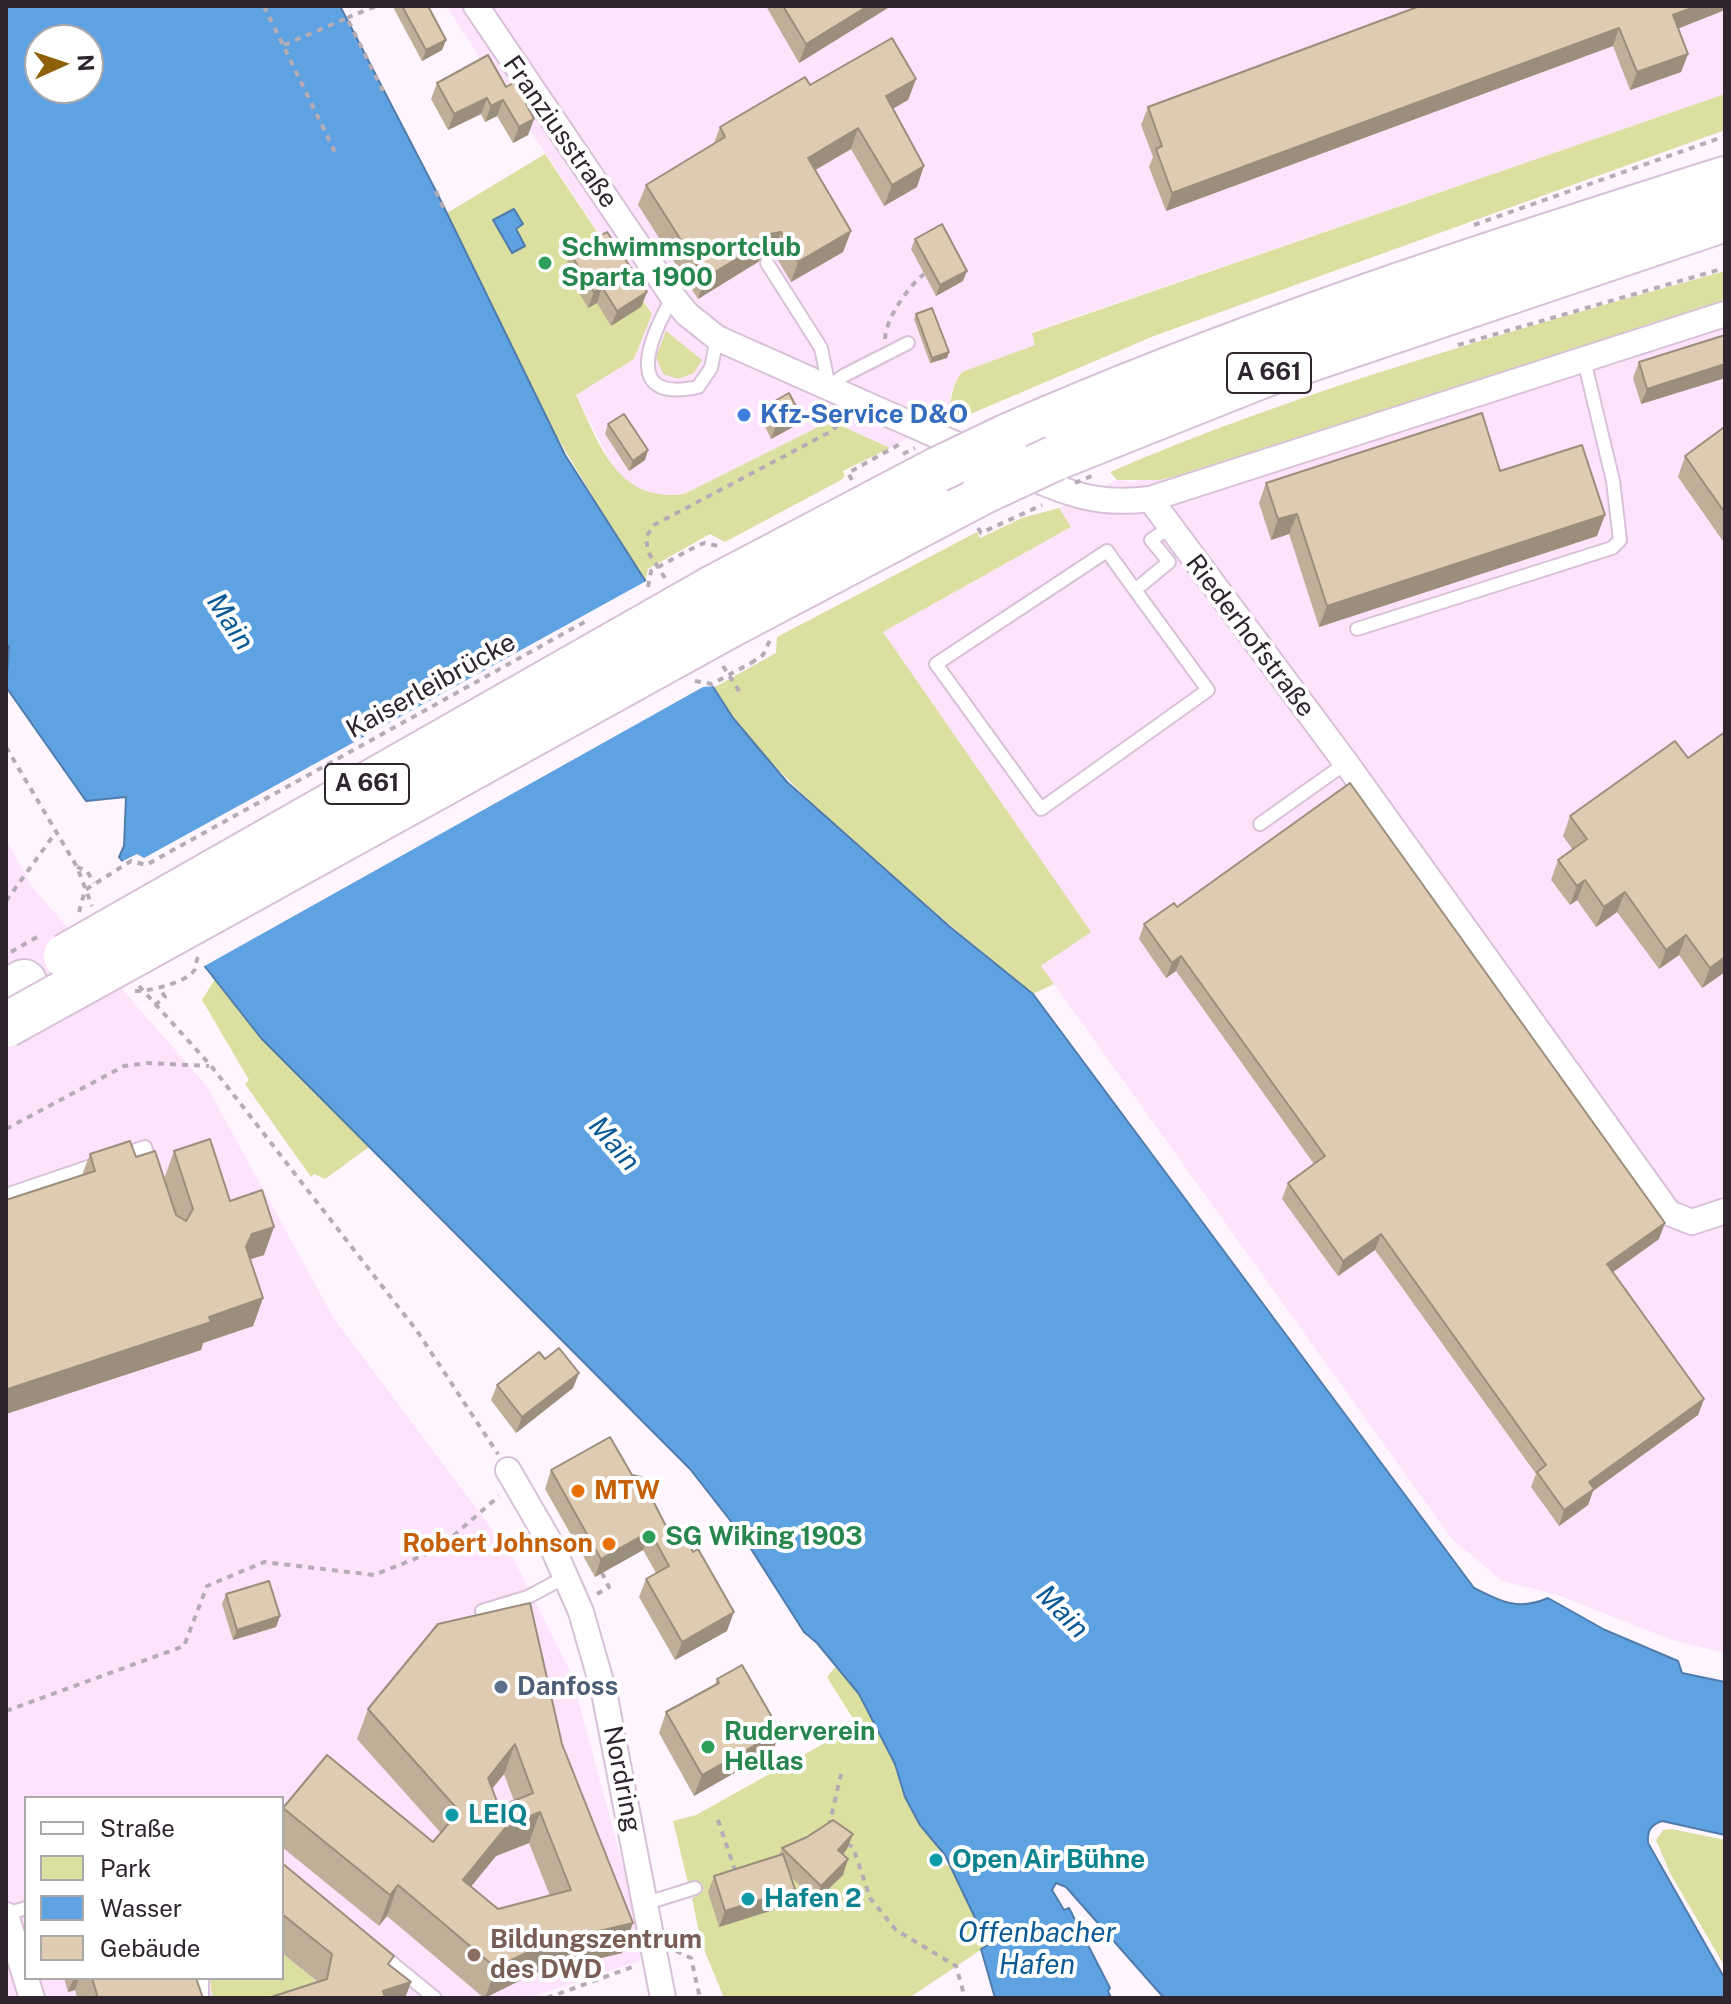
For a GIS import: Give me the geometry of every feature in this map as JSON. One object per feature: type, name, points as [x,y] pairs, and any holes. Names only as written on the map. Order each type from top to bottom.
[{"type":"highway","points":[[1637,207],[1725,163]]},
{"type":"highway","name":"A 661","points":[[6,1025],[707,615],[937,470],[1006,437],[1232,344],[1725,179]]},
{"type":"highway","name":"A 661","points":[[12,987],[707,615],[983,512],[1266,374],[1725,219]]},
{"type":"highway","points":[[1488,299],[1725,243]]},
{"type":"street","name":"Franziusstraße","points":[[476,6],[673,297],[687,314],[717,338],[1069,494],[1101,502],[1150,499]]},
{"type":"street","points":[[1150,499],[1725,314]]},
{"type":"street","name":"Riederhofstraße","points":[[1150,499],[1346,763],[1669,1213],[1692,1222],[1725,1211]]},
{"type":"street","name":"Nordring","points":[[508,1470],[581,1612],[604,1692],[658,1959],[663,1998]]},
{"type":"street","points":[[6,1915],[24,1972]]},
{"type":"street","name":"Nordring","points":[[648,1998],[658,1959]]},
{"type":"lane","points":[[767,263],[821,348],[829,387],[908,343]]},
{"type":"lane","points":[[673,297],[648,345],[647,368],[652,378],[671,389],[698,387],[711,368],[717,338]]},
{"type":"lane","points":[[1357,629],[1612,548],[1620,540],[1613,481],[1584,360]]},
{"type":"lane","points":[[1135,590],[1169,562],[1151,540],[1169,528]]},
{"type":"lane","points":[[1107,551],[1135,590],[1208,690],[1041,809],[936,664],[1107,551]]},
{"type":"lane","points":[[1260,824],[1346,763]]},
{"type":"lane","points":[[6,1195],[145,1147],[158,1187]]},
{"type":"lane","points":[[482,1611],[528,1597],[565,1577]]},
{"type":"lane","points":[[647,1903],[695,1888]]},
{"type":"lane","points":[[372,1946],[418,1993],[435,1998]]},
{"type":"path","points":[[264,6],[335,152]]},
{"type":"path","points":[[283,46],[365,8],[376,6]]},
{"type":"path","points":[[347,18],[383,91]]},
{"type":"path","points":[[436,191],[444,209]]},
{"type":"path","points":[[1456,345],[1725,268]]},
{"type":"path","points":[[887,352],[886,329],[916,281],[924,274]]},
{"type":"path","points":[[741,694],[707,615],[648,552],[646,537],[654,525],[828,433],[865,404]]},
{"type":"path","points":[[852,480],[848,473],[894,450]]},
{"type":"path","points":[[1074,466],[1107,469]]},
{"type":"path","points":[[983,512],[1021,515]]},
{"type":"path","points":[[637,593],[651,585],[651,571],[689,550]]},
{"type":"path","name":"Kaiserleibrücke","points":[[94,883],[131,861],[146,865],[597,615]]},
{"type":"path","points":[[6,901],[57,831]]},
{"type":"path","points":[[77,867],[87,871],[94,883],[85,890],[79,914]]},
{"type":"path","points":[[155,1005],[165,997],[160,988]]},
{"type":"path","points":[[6,1129],[124,1066],[147,1063],[212,1067],[417,1331],[472,1410],[508,1470]]},
{"type":"path","points":[[6,1711],[184,1646],[207,1586],[264,1562],[374,1575],[437,1550],[480,1514]]},
{"type":"path","points":[[827,1832],[841,1774]]},
{"type":"path","points":[[695,1888],[737,1876],[718,1820]]},
{"type":"path","points":[[840,1840],[853,1847],[870,1898],[896,1930],[956,1966],[965,1998]]},
{"type":"path","points":[[547,1998],[658,1959],[675,1950],[691,1958],[700,1998]]},
{"type":"shaded area","points":[[446,6],[1725,6],[1725,94],[1032,332],[1036,345],[962,372],[950,394],[951,407],[946,417],[890,448],[822,418],[820,426],[684,494],[665,496],[644,492],[613,467],[576,395],[634,359],[652,313],[509,99],[484,72],[477,53]]},
{"type":"shaded area","points":[[1725,300],[1725,1653],[1672,1640],[1558,1595],[1502,1581],[1451,1538],[1041,966],[1090,932],[883,632],[1071,527],[1059,508],[1117,480],[1131,482],[1203,470]]},
{"type":"shaded area","points":[[6,839],[32,887],[206,1085],[333,1317],[512,1556],[571,1673],[644,1944],[639,1961],[528,1998],[6,1998]]},
{"type":"green space","points":[[1725,94],[1725,130],[1154,336],[954,421],[946,417],[955,383],[962,372],[1035,345],[1032,333]]},
{"type":"green space","points":[[545,154],[652,314],[634,359],[576,395],[603,451],[627,480],[642,489],[661,494],[684,494],[820,426],[822,417],[890,448],[843,471],[845,476],[841,480],[725,542],[710,534],[648,569],[645,584],[541,410],[447,213]]},
{"type":"green space","points":[[1725,271],[1725,300],[1202,470],[1160,480],[1117,480],[1110,472],[1185,441],[1337,386]]},
{"type":"green space","points":[[666,331],[702,360],[694,373],[678,379],[663,374],[656,357]]},
{"type":"green space","points":[[1059,508],[1071,527],[883,632],[1091,932],[1041,966],[1054,984],[1033,994],[803,795],[747,734],[713,688],[776,653],[777,637],[977,532],[980,538],[1022,518]]},
{"type":"green space","points":[[215,979],[261,1038],[369,1147],[325,1179],[314,1174],[311,1177],[245,1084],[249,1080],[202,1000]]},
{"type":"green space","points":[[835,1667],[859,1694],[895,1764],[905,1797],[920,1825],[937,1845],[946,1866],[951,1864],[988,1945],[909,1998],[724,1998],[701,1942],[692,1898],[697,1896],[693,1882],[688,1883],[673,1821],[696,1815],[857,1725],[827,1677]]},
{"type":"green space","points":[[1672,1829],[1725,1840],[1725,1967],[1670,1873],[1656,1840],[1663,1830]]},
{"type":"green space","points":[[284,1955],[326,1989],[318,1998],[212,1998],[210,1980],[284,1980]]},
{"type":"water","points":[[6,6],[340,6],[436,191],[565,455],[733,718],[787,782],[950,927],[1033,994],[1474,1588],[1510,1603],[1528,1604],[1548,1598],[1605,1630],[1678,1661],[1682,1673],[1725,1682],[1725,1835],[1662,1821],[1650,1829],[1648,1843],[1725,1979],[1725,1998],[1164,1998],[1066,1887],[1056,1883],[1052,1890],[1064,1910],[1069,1908],[1110,1988],[1111,1998],[995,1998],[981,1949],[988,1945],[945,1855],[920,1825],[905,1797],[895,1764],[859,1694],[817,1643],[804,1632],[744,1538],[690,1469],[261,1038],[119,857],[124,846],[126,797],[86,801],[6,687],[9,647],[6,643]]},
{"type":"water","points":[[514,209],[523,224],[516,229],[525,246],[512,253],[493,220]]},
{"type":"pier","points":[[648,580],[716,686],[703,687],[201,968],[119,863],[137,854],[144,858]]},
{"type":"building","points":[[402,6],[428,6],[446,40],[426,50]]},
{"type":"building","points":[[783,6],[868,6],[806,44]]},
{"type":"building","points":[[1420,6],[1697,6],[1673,15],[1688,54],[1637,72],[1619,28],[1172,193],[1156,149],[1162,146],[1148,107]]},
{"type":"building","points":[[892,38],[916,79],[886,96],[924,166],[892,185],[858,128],[808,158],[851,231],[798,262],[781,232],[770,234],[766,241],[705,278],[646,185],[725,137],[720,127],[805,77],[810,85]]},
{"type":"building","points":[[488,55],[506,87],[515,82],[534,119],[519,127],[503,100],[491,106],[487,98],[454,114],[437,83]]},
{"type":"building","points":[[942,224],[967,271],[940,285],[915,239]]},
{"type":"building","points":[[607,232],[647,292],[617,311],[602,287],[594,292],[570,253]]},
{"type":"building","points":[[932,308],[949,352],[932,358],[916,314]]},
{"type":"building","points":[[1725,335],[1725,364],[1647,389],[1639,362]]},
{"type":"building","points":[[789,393],[799,412],[777,423],[768,405]]},
{"type":"building","points":[[1482,413],[1500,471],[1582,445],[1605,515],[1327,606],[1297,514],[1278,519],[1266,483]]},
{"type":"building","points":[[624,414],[648,450],[633,461],[608,424]]},
{"type":"building","points":[[1723,428],[1725,430],[1725,513],[1685,456]]},
{"type":"building","points":[[1725,732],[1725,957],[1710,968],[1686,935],[1666,950],[1625,892],[1604,907],[1585,880],[1577,886],[1558,860],[1587,839],[1570,816],[1675,741],[1688,758]]},
{"type":"building","points":[[1350,783],[1665,1223],[1607,1264],[1704,1399],[1589,1482],[1594,1489],[1564,1510],[1537,1472],[1546,1465],[1381,1234],[1343,1261],[1288,1183],[1325,1156],[1181,956],[1172,963],[1144,924],[1174,903],[1177,907]]},
{"type":"building","points":[[210,1139],[230,1201],[262,1190],[274,1227],[252,1234],[246,1247],[263,1298],[209,1317],[211,1322],[8,1389],[6,1200],[95,1171],[90,1154],[130,1141],[136,1157],[155,1151],[176,1215],[186,1221],[193,1209],[174,1151]]},
{"type":"building","points":[[559,1348],[579,1373],[522,1417],[497,1385],[539,1352],[545,1359]]},
{"type":"building","points":[[610,1437],[632,1475],[641,1477],[674,1542],[685,1536],[693,1552],[698,1549],[734,1612],[682,1642],[646,1579],[669,1566],[650,1531],[601,1559],[551,1470]]},
{"type":"building","points":[[269,1581],[280,1616],[237,1630],[226,1594]]},
{"type":"building","points":[[530,1603],[562,1744],[633,1923],[544,1944],[496,1968],[398,1885],[390,1895],[284,1809],[327,1755],[433,1842],[459,1811],[368,1709],[438,1624]],"holes":[[[515,1744],[533,1793],[499,1807],[488,1778]],[[540,1812],[571,1890],[498,1909],[463,1880],[507,1826]]]},
{"type":"building","points":[[742,1665],[780,1731],[702,1775],[666,1712],[719,1683],[717,1679]]},
{"type":"building","points":[[833,1820],[853,1834],[838,1850],[848,1859],[821,1886],[782,1848]]},
{"type":"building","points":[[783,1854],[795,1889],[725,1911],[714,1876]]},
{"type":"building","points":[[284,1865],[394,1956],[388,1964],[411,1982],[383,1991],[385,1998],[268,1998],[327,1979],[332,1954],[284,1916]]},
{"type":"building","points":[[93,1980],[197,1980],[203,1998],[98,1998]]},
{"type":"place","name":"Schwimmsportclub Sparta 1900","points":[[545,263]]},
{"type":"place","name":"Kfz-Service D&O","points":[[744,415]]},
{"type":"place","name":"MTW","points":[[578,1491]]},
{"type":"place","name":"SG Wiking 1903","points":[[649,1537]]},
{"type":"place","name":"Robert Johnson","points":[[609,1544]]},
{"type":"place","name":"Danfoss","points":[[501,1687]]},
{"type":"place","name":"Ruderverein Hellas","points":[[708,1747]]},
{"type":"place","name":"LEIQ","points":[[452,1815]]},
{"type":"place","name":"Open Air Bühne","points":[[936,1860]]},
{"type":"place","name":"Hafen 2","points":[[748,1899]]},
{"type":"place","name":"Bildungszentrum des DWD","points":[[474,1955]]},
{"type":"water label","name":"Main","points":[[230,622]]},
{"type":"water label","name":"Main","points":[[614,1144]]},
{"type":"water label","name":"Main","points":[[1062,1612]]},
{"type":"water label","name":"Offenbacher Hafen","points":[[1037,1949]]}]
